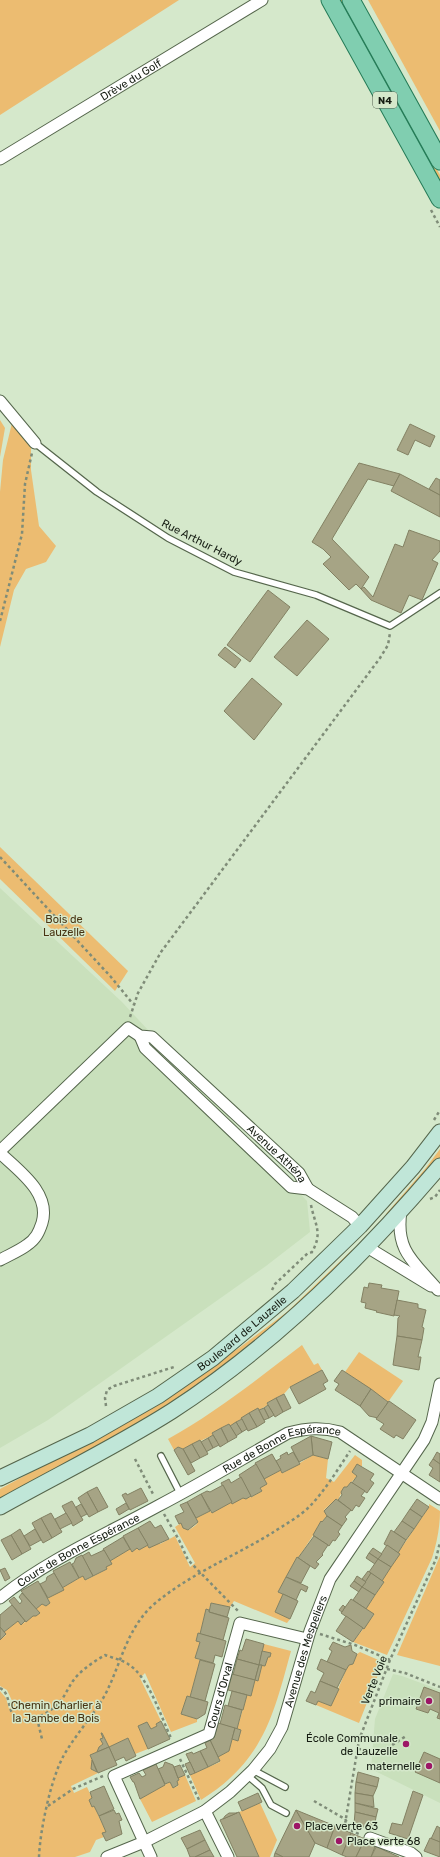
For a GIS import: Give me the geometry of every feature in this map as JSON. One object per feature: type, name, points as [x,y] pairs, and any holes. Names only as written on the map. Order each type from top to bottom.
[{"type":"main road","name":"N4","points":[[330,0],[440,200]]},
{"type":"main road","name":"N4","points":[[351,0],[440,161]]},
{"type":"main road","name":"Boulevard de Lauzelle","points":[[0,1478],[90,1435],[158,1396],[185,1378],[253,1326],[292,1292],[365,1221],[413,1167],[440,1132]]},
{"type":"main road","name":"Boulevard de Lauzelle","points":[[0,1507],[147,1426],[200,1391],[282,1327],[367,1247],[440,1166]]},
{"type":"main road","points":[[365,1221],[367,1247]]},
{"type":"street","name":"Drève du Golf","points":[[0,159],[262,0]]},
{"type":"street","points":[[0,401],[35,443]]},
{"type":"street","name":"Avenue Athéna","points":[[0,1260],[28,1245],[39,1234],[44,1217],[43,1201],[32,1185],[0,1152],[128,1028],[140,1036],[152,1037],[299,1172],[308,1189]]},
{"type":"street","name":"Avenue Athéna","points":[[140,1036],[144,1048],[291,1187],[308,1189]]},
{"type":"street","points":[[308,1189],[352,1217],[365,1221]]},
{"type":"street","points":[[401,1211],[401,1243],[413,1261],[439,1290]]},
{"type":"street","points":[[367,1247],[415,1278],[439,1290]]},
{"type":"street","name":"Avenue des Mespeliers","points":[[107,1857],[144,1842],[205,1811],[230,1792],[250,1773],[270,1749],[282,1727],[309,1635],[330,1578],[424,1440],[432,1422],[440,1384]]},
{"type":"street","name":"Rue de Bonne Espérance","points":[[159,1506],[288,1433],[307,1428],[326,1428],[340,1432],[440,1499]]},
{"type":"street","name":"Cours de Bonne Espérance","points":[[0,1598],[19,1582],[159,1506]]},
{"type":"street","name":"Cours d'Orval","points":[[114,1776],[209,1734],[240,1623],[309,1635]]},
{"type":"street","points":[[114,1776],[151,1857]]},
{"type":"street","points":[[205,1811],[228,1857]]},
{"type":"street","points":[[370,1838],[416,1857]]},
{"type":"lane","name":"Rue Arthur Hardy","points":[[35,443],[97,492],[168,538],[234,572],[316,595],[390,626]]},
{"type":"lane","points":[[390,626],[440,593]]},
{"type":"lane","points":[[161,1456],[180,1493]]},
{"type":"lane","points":[[250,1773],[284,1787]]},
{"type":"lane","points":[[250,1773],[262,1788],[271,1805],[286,1813]]},
{"type":"path","points":[[0,621],[22,534],[25,484],[35,443]]},
{"type":"path","points":[[0,856],[134,1004],[148,972],[161,952],[380,658],[390,640],[390,626]]},
{"type":"path","points":[[308,1189],[318,1230],[316,1243],[311,1252]]},
{"type":"path","points":[[106,1406],[105,1398],[107,1390],[114,1386],[176,1367]]},
{"type":"path","points":[[39,1857],[39,1839],[59,1764],[69,1746],[105,1695],[133,1629],[141,1617],[166,1596],[200,1574],[251,1546],[311,1506],[357,1442]]},
{"type":"path","points":[[135,1459],[159,1506],[179,1540],[188,1560],[240,1614]]},
{"type":"path","name":"Verte Voie","points":[[344,1830],[359,1740],[390,1660],[436,1559],[440,1542]]},
{"type":"path","points":[[309,1635],[355,1645],[390,1660]]},
{"type":"path","points":[[0,1688],[6,1694],[11,1710],[16,1718],[25,1721],[37,1718],[59,1704],[76,1677],[90,1664],[105,1655],[128,1664],[138,1671],[145,1681],[190,1783],[205,1811]]},
{"type":"path","points":[[387,1669],[405,1672],[440,1687]]},
{"type":"path","points":[[37,1718],[42,1739]]},
{"type":"path","points":[[358,1749],[382,1751],[406,1736]]},
{"type":"path","points":[[340,1738],[359,1740]]},
{"type":"path","points":[[47,1806],[73,1789],[103,1776],[114,1776]]},
{"type":"path","points":[[314,1801],[345,1819],[352,1831],[370,1838]]},
{"type":"shaded area","points":[[0,888],[122,1002],[307,1201],[310,1232],[266,1266],[48,1420],[0,1448]]},
{"type":"shaded area","name":"École Communale de Lauzelle","points":[[393,1674],[440,1690],[440,1803],[371,1769],[375,1719]]},
{"type":"green space","points":[[0,0],[179,0],[0,115]]},
{"type":"green space","points":[[339,0],[343,0],[440,175],[440,182]]},
{"type":"green space","points":[[368,0],[440,0],[440,131]]},
{"type":"green space","points":[[0,420],[5,428],[0,457]]},
{"type":"green space","points":[[12,423],[31,441],[31,470],[39,526],[56,546],[46,562],[26,569],[14,590],[0,647],[0,492],[3,460]]},
{"type":"green space","name":"Bois de Lauzelle","points":[[0,847],[128,971],[115,991],[0,879]]},
{"type":"green space","points":[[440,1149],[440,1158],[426,1176],[386,1218],[386,1214],[425,1169]]},
{"type":"green space","points":[[352,1250],[355,1250],[273,1330],[158,1415],[0,1503],[0,1489],[54,1460],[239,1348],[287,1312]]},
{"type":"green space","points":[[302,1345],[314,1365],[318,1363],[322,1370],[290,1387],[284,1394],[267,1403],[268,1405],[259,1410],[258,1409],[230,1426],[229,1424],[212,1433],[213,1435],[183,1449],[178,1447],[174,1450],[168,1439],[220,1407]]},
{"type":"green space","points":[[359,1352],[403,1381],[388,1402],[345,1372]]},
{"type":"green space","name":"Chemin Charlier à la Jambe de Bois","points":[[313,1455],[328,1459],[326,1478],[334,1482],[355,1455],[362,1460],[362,1466],[352,1472],[357,1476],[347,1487],[344,1487],[338,1500],[336,1499],[324,1510],[327,1516],[317,1527],[318,1528],[298,1558],[297,1557],[278,1592],[283,1594],[275,1612],[290,1619],[287,1623],[234,1601],[230,1607],[211,1603],[209,1610],[206,1610],[200,1634],[198,1633],[196,1640],[200,1642],[195,1658],[200,1660],[190,1697],[187,1696],[181,1714],[197,1719],[197,1722],[171,1732],[145,1673],[140,1678],[161,1721],[156,1724],[157,1726],[151,1729],[147,1722],[138,1726],[148,1749],[135,1754],[128,1738],[109,1747],[101,1733],[103,1744],[99,1747],[97,1752],[90,1755],[92,1760],[91,1769],[98,1773],[71,1786],[74,1793],[87,1787],[92,1798],[89,1800],[92,1807],[94,1806],[106,1832],[102,1833],[104,1837],[96,1840],[90,1852],[75,1857],[0,1857],[0,1691],[6,1698],[9,1709],[13,1703],[7,1690],[0,1686],[0,1640],[6,1635],[4,1632],[18,1621],[21,1625],[33,1616],[40,1613],[36,1609],[42,1604],[46,1606],[50,1603],[48,1598],[63,1590],[62,1588],[83,1576],[86,1580],[107,1569],[106,1567],[110,1561],[130,1549],[132,1551],[137,1548],[139,1550],[148,1545],[149,1548],[159,1542],[160,1544],[175,1536],[190,1567],[195,1563],[175,1527],[181,1523],[183,1528],[189,1530],[198,1522],[196,1518],[210,1511],[212,1513],[232,1502],[243,1498],[252,1497],[262,1491],[260,1488],[267,1484],[264,1479],[281,1470],[283,1473]]},
{"type":"green space","points":[[429,1504],[440,1511],[439,1529],[434,1552],[387,1655],[353,1642],[374,1615],[366,1609],[384,1582],[382,1581],[398,1553],[429,1507]]},
{"type":"green space","points":[[440,1556],[440,1666],[397,1655]]},
{"type":"green space","points":[[264,1644],[291,1651],[271,1717],[252,1753],[239,1770],[222,1785],[201,1800],[190,1775],[220,1762],[218,1757],[229,1751],[232,1739],[238,1741],[241,1730],[237,1729],[247,1695],[251,1696],[255,1680],[258,1681],[262,1665],[265,1666],[268,1657],[270,1657],[271,1653],[262,1651]]},
{"type":"green space","points":[[360,1652],[383,1662],[359,1723],[316,1705],[318,1701],[331,1706],[346,1670],[349,1665],[353,1664],[357,1654]]},
{"type":"green space","points":[[185,1775],[196,1801],[152,1822],[140,1799],[170,1782],[173,1788],[178,1786],[178,1778]]},
{"type":"green space","points":[[260,1803],[277,1840],[270,1857],[259,1857],[239,1812]]},
{"type":"building","points":[[410,424],[435,436],[430,447],[415,440],[408,455],[397,450]]},
{"type":"building","points":[[359,463],[400,474],[394,486],[368,479],[332,539],[369,577],[361,589],[356,584],[349,590],[323,564],[331,557],[323,549],[312,542]]},
{"type":"building","points":[[400,474],[440,495],[440,517],[391,491]]},
{"type":"building","points":[[436,478],[440,480],[440,495],[429,489]]},
{"type":"building","points":[[409,530],[440,541],[440,551],[432,560],[438,563],[422,600],[409,595],[401,613],[371,600],[361,589],[364,587],[373,597],[395,544],[403,547]]},
{"type":"building","points":[[268,590],[290,607],[250,662],[227,645]]},
{"type":"building","points":[[307,620],[329,639],[297,676],[274,657]]},
{"type":"building","points":[[225,647],[241,660],[235,668],[218,655]]},
{"type":"building","points":[[252,678],[282,704],[254,740],[224,711]]},
{"type":"building","points":[[369,1283],[382,1285],[381,1288],[399,1291],[394,1316],[365,1308],[366,1303],[361,1302],[364,1287],[368,1288]]},
{"type":"building","points":[[397,1300],[418,1304],[418,1308],[426,1310],[422,1327],[424,1328],[422,1340],[397,1336],[398,1318],[400,1316],[394,1315]]},
{"type":"building","points":[[397,1336],[422,1340],[418,1357],[421,1357],[419,1370],[393,1365]]},
{"type":"building","points":[[322,1370],[328,1381],[323,1384],[326,1389],[299,1404],[290,1387]]},
{"type":"building","points":[[342,1370],[371,1389],[360,1406],[335,1390],[339,1384],[334,1381]]},
{"type":"building","points":[[371,1389],[388,1402],[378,1418],[369,1416],[360,1406]]},
{"type":"building","points":[[284,1394],[291,1408],[283,1412],[276,1398]]},
{"type":"building","points":[[276,1398],[283,1412],[275,1417],[267,1403]]},
{"type":"building","points":[[389,1401],[416,1420],[403,1439],[396,1435],[394,1438],[380,1429],[384,1424],[376,1419]]},
{"type":"building","points":[[268,1405],[274,1415],[269,1418],[264,1408]]},
{"type":"building","points":[[258,1408],[265,1422],[257,1427],[249,1413]]},
{"type":"building","points":[[264,1408],[269,1418],[264,1420],[259,1410]]},
{"type":"building","points":[[249,1413],[257,1427],[248,1431],[241,1418]]},
{"type":"building","points":[[242,1419],[247,1429],[242,1432],[236,1422]]},
{"type":"building","points":[[236,1422],[242,1432],[236,1436],[230,1426]]},
{"type":"building","points":[[229,1424],[237,1437],[228,1442],[221,1428]]},
{"type":"building","points":[[221,1428],[228,1442],[220,1447],[212,1433]]},
{"type":"building","points":[[213,1435],[219,1445],[213,1448],[208,1438]]},
{"type":"building","points":[[311,1436],[332,1442],[328,1459],[313,1455]]},
{"type":"building","points":[[311,1436],[313,1455],[299,1462],[291,1447]]},
{"type":"building","points":[[208,1438],[213,1448],[206,1452],[201,1442]]},
{"type":"building","points":[[200,1440],[208,1454],[200,1458],[192,1444]]},
{"type":"building","points":[[192,1444],[200,1458],[191,1463],[183,1449]]},
{"type":"building","points":[[178,1447],[183,1449],[195,1471],[188,1475],[174,1450]]},
{"type":"building","points":[[287,1452],[288,1455],[293,1452],[300,1464],[282,1473],[276,1461],[281,1458],[280,1456]]},
{"type":"building","points":[[437,1452],[440,1454],[440,1464],[433,1459]]},
{"type":"building","points":[[272,1454],[281,1470],[264,1479],[255,1463]]},
{"type":"building","points":[[433,1459],[440,1464],[440,1482],[429,1475],[433,1468],[429,1465]]},
{"type":"building","points":[[256,1464],[267,1484],[260,1488],[262,1491],[251,1497],[239,1475]]},
{"type":"building","points":[[357,1464],[374,1474],[370,1480],[374,1483],[367,1493],[352,1483],[357,1476],[352,1472]]},
{"type":"building","points":[[241,1477],[251,1496],[246,1499],[243,1498],[232,1504],[221,1483],[229,1479],[231,1483]]},
{"type":"building","points":[[351,1482],[365,1491],[361,1496],[365,1498],[359,1507],[356,1505],[352,1511],[338,1500],[342,1495],[341,1492],[344,1487],[347,1487]]},
{"type":"building","points":[[223,1485],[232,1502],[212,1513],[201,1494],[207,1491],[210,1492]]},
{"type":"building","points":[[97,1487],[108,1507],[98,1512],[87,1492]]},
{"type":"building","points":[[141,1488],[148,1501],[130,1510],[122,1495],[126,1493],[127,1495]]},
{"type":"building","points":[[87,1492],[98,1512],[89,1517],[78,1498]]},
{"type":"building","points":[[201,1494],[210,1511],[196,1518],[187,1502]]},
{"type":"building","points":[[336,1499],[351,1510],[345,1517],[347,1519],[342,1526],[327,1516],[324,1511]]},
{"type":"building","points":[[417,1499],[429,1507],[422,1517],[410,1509]]},
{"type":"building","points":[[72,1501],[83,1520],[73,1526],[62,1506]]},
{"type":"building","points":[[187,1502],[198,1522],[188,1530],[183,1528],[181,1523],[179,1524],[175,1516],[184,1512],[180,1505]]},
{"type":"building","points":[[126,1503],[129,1509],[119,1515],[116,1509]]},
{"type":"building","points":[[81,1504],[87,1514],[81,1517],[76,1507]]},
{"type":"building","points":[[410,1509],[422,1517],[414,1529],[402,1521]]},
{"type":"building","points":[[51,1513],[62,1532],[52,1538],[41,1518]]},
{"type":"building","points":[[66,1513],[72,1523],[60,1529],[55,1519]]},
{"type":"building","points":[[327,1516],[342,1526],[338,1532],[340,1534],[329,1546],[313,1535],[321,1521],[322,1522]]},
{"type":"building","points":[[41,1518],[52,1538],[43,1543],[32,1523]]},
{"type":"building","points":[[150,1521],[155,1528],[161,1525],[169,1539],[149,1548],[138,1528]]},
{"type":"building","points":[[402,1521],[414,1529],[406,1540],[394,1532]]},
{"type":"building","points":[[138,1528],[148,1545],[139,1550],[137,1548],[132,1552],[123,1536]]},
{"type":"building","points":[[20,1529],[31,1549],[22,1554],[11,1535]]},
{"type":"building","points":[[35,1529],[41,1540],[30,1546],[24,1536]]},
{"type":"building","points":[[391,1530],[406,1540],[398,1553],[384,1544]]},
{"type":"building","points":[[11,1535],[22,1554],[12,1560],[1,1540]]},
{"type":"building","points":[[314,1536],[328,1545],[322,1554],[323,1555],[316,1562],[319,1564],[315,1569],[298,1558]]},
{"type":"building","points":[[123,1537],[130,1549],[110,1561],[103,1549]]},
{"type":"building","points":[[387,1545],[400,1554],[391,1567],[378,1559]]},
{"type":"building","points":[[373,1548],[382,1554],[378,1559],[369,1553]]},
{"type":"building","points":[[104,1550],[112,1564],[106,1567],[107,1569],[93,1576],[82,1556],[89,1552],[91,1556]]},
{"type":"building","points":[[369,1553],[378,1559],[375,1564],[366,1558]]},
{"type":"building","points":[[82,1555],[93,1576],[85,1580],[83,1576],[79,1578],[72,1564],[76,1558]]},
{"type":"building","points":[[297,1557],[310,1566],[301,1583],[286,1577]]},
{"type":"building","points":[[378,1559],[391,1567],[382,1581],[369,1572]]},
{"type":"building","points":[[70,1562],[79,1578],[62,1588],[53,1571]]},
{"type":"building","points":[[5,1568],[10,1578],[5,1581],[0,1570]]},
{"type":"building","points":[[368,1571],[371,1573],[366,1582],[362,1579]]},
{"type":"building","points":[[54,1573],[64,1590],[48,1598],[40,1584],[46,1581],[47,1577]]},
{"type":"building","points":[[371,1573],[384,1582],[375,1595],[362,1587]]},
{"type":"building","points":[[357,1576],[366,1582],[362,1587],[354,1581]]},
{"type":"building","points":[[286,1577],[308,1587],[306,1592],[301,1589],[296,1600],[278,1592]]},
{"type":"building","points":[[38,1581],[50,1603],[46,1606],[42,1604],[36,1609],[21,1591]]},
{"type":"building","points":[[354,1581],[362,1587],[359,1592],[350,1586]]},
{"type":"building","points":[[362,1587],[375,1595],[366,1609],[353,1600]]},
{"type":"building","points":[[22,1593],[40,1613],[33,1616],[26,1622],[9,1601],[14,1597],[20,1604],[22,1601],[19,1597]]},
{"type":"building","points":[[283,1594],[298,1601],[290,1619],[275,1612]]},
{"type":"building","points":[[351,1599],[374,1614],[364,1629],[341,1613]]},
{"type":"building","points":[[211,1603],[230,1607],[227,1617],[209,1612]]},
{"type":"building","points":[[12,1605],[25,1621],[21,1625],[18,1621],[4,1632],[0,1627],[0,1615]]},
{"type":"building","points":[[343,1605],[345,1607],[342,1612],[339,1610]]},
{"type":"building","points":[[206,1609],[209,1610],[209,1612],[229,1618],[223,1640],[200,1634]]},
{"type":"building","points":[[346,1616],[363,1628],[353,1642],[336,1631]]},
{"type":"building","points":[[0,1627],[6,1634],[0,1640]]},
{"type":"building","points":[[198,1633],[226,1641],[222,1657],[215,1655],[213,1663],[195,1658],[200,1642],[196,1641]]},
{"type":"building","points":[[246,1639],[264,1644],[259,1665],[237,1659],[240,1650],[242,1651]]},
{"type":"building","points":[[333,1642],[345,1647],[351,1645],[352,1651],[357,1654],[353,1664],[349,1665],[346,1670],[327,1662],[332,1651],[329,1649]]},
{"type":"building","points":[[262,1651],[271,1653],[265,1666],[259,1665]]},
{"type":"building","points":[[237,1659],[259,1665],[255,1680],[233,1675]]},
{"type":"building","points":[[321,1659],[346,1670],[337,1688],[320,1681],[324,1673],[317,1669]]},
{"type":"building","points":[[200,1660],[215,1664],[205,1701],[190,1697]]},
{"type":"building","points":[[259,1665],[262,1665],[258,1681],[255,1680]]},
{"type":"building","points":[[232,1674],[255,1680],[251,1696],[228,1690]]},
{"type":"building","points":[[320,1681],[339,1689],[331,1706],[318,1701],[316,1705],[306,1701],[311,1691],[315,1693]]},
{"type":"building","name":"primaire","points":[[424,1687],[440,1693],[440,1719],[437,1718],[439,1713],[430,1709],[428,1713],[416,1709]]},
{"type":"building","points":[[232,1691],[247,1695],[243,1710],[228,1706]]},
{"type":"building","points":[[187,1696],[208,1702],[205,1714],[197,1719],[181,1714]]},
{"type":"building","points":[[225,1705],[242,1710],[237,1729],[220,1724]]},
{"type":"building","points":[[161,1721],[170,1739],[148,1749],[138,1726],[147,1722],[151,1729],[157,1726],[156,1724]]},
{"type":"building","points":[[218,1723],[235,1728],[229,1751],[218,1757],[210,1740],[214,1738]]},
{"type":"building","points":[[235,1728],[241,1730],[238,1741],[232,1739]]},
{"type":"building","points":[[101,1733],[109,1747],[97,1752],[99,1747],[103,1744],[100,1739],[103,1738]]},
{"type":"building","points":[[128,1738],[136,1756],[126,1761],[124,1757],[115,1761],[109,1747]]},
{"type":"building","points":[[210,1740],[220,1761],[208,1767],[200,1751],[207,1748],[205,1743]]},
{"type":"building","points":[[109,1747],[117,1765],[98,1773],[90,1755]]},
{"type":"building","points":[[200,1751],[208,1767],[195,1773],[186,1754],[192,1752],[193,1754]]},
{"type":"building","name":"maternelle","points":[[424,1752],[440,1759],[440,1783],[415,1772]]},
{"type":"building","points":[[92,1760],[97,1772],[91,1769]]},
{"type":"building","points":[[165,1762],[173,1765],[179,1780],[177,1781],[178,1785],[173,1788],[170,1782],[165,1784],[158,1769],[163,1767]]},
{"type":"building","points":[[190,1762],[195,1773],[190,1775],[185,1764]]},
{"type":"building","points":[[156,1764],[165,1785],[140,1799],[134,1782],[130,1777],[139,1773],[142,1777],[146,1775],[143,1770]]},
{"type":"building","points":[[180,1765],[185,1775],[178,1778],[174,1767]]},
{"type":"building","points":[[358,1772],[379,1778],[377,1787],[356,1782]]},
{"type":"building","points":[[356,1782],[377,1787],[373,1796],[355,1793]]},
{"type":"building","points":[[104,1786],[114,1809],[99,1816],[89,1800],[92,1798],[90,1792]]},
{"type":"building","points":[[413,1791],[423,1795],[408,1839],[389,1833],[392,1823],[402,1825]]},
{"type":"building","points":[[258,1793],[262,1802],[242,1811],[238,1802]]},
{"type":"building","points":[[355,1793],[373,1796],[374,1807],[355,1803]]},
{"type":"building","points":[[355,1803],[378,1809],[376,1817],[355,1812]]},
{"type":"building","points":[[114,1810],[116,1814],[119,1813],[122,1820],[119,1821],[122,1834],[106,1841],[102,1833],[106,1832],[99,1816]]},
{"type":"building","name":"Place verte 63","points":[[296,1810],[315,1843],[309,1857],[283,1857],[275,1853]]},
{"type":"building","points":[[296,1810],[335,1826],[327,1848],[315,1843]]},
{"type":"building","points":[[239,1812],[259,1857],[237,1857],[220,1820]]},
{"type":"building","points":[[355,1812],[376,1817],[374,1829],[354,1825]]},
{"type":"building","points":[[229,1813],[237,1813],[223,1819],[225,1816]]},
{"type":"building","name":"Place verte 68","points":[[335,1826],[351,1833],[342,1855],[327,1848]]},
{"type":"building","points":[[437,1826],[440,1828],[440,1842],[431,1839]]},
{"type":"building","points":[[200,1830],[205,1840],[187,1849],[181,1838]]},
{"type":"building","points":[[351,1833],[365,1839],[356,1857],[347,1857],[342,1855]]},
{"type":"building","points":[[430,1838],[440,1842],[440,1857],[424,1851]]},
{"type":"building","points":[[365,1839],[376,1844],[371,1857],[356,1857]]},
{"type":"building","points":[[205,1840],[210,1850],[195,1857],[190,1857],[187,1849]]},
{"type":"building","points":[[377,1847],[399,1857],[371,1857]]},
{"type":"building","points":[[210,1850],[214,1857],[195,1857]]},
{"type":"building","points":[[275,1853],[283,1857],[274,1857]]},
{"type":"place","name":"primaire","points":[[429,1701]]},
{"type":"place","name":"École Communale de Lauzelle","points":[[406,1744]]},
{"type":"place","name":"maternelle","points":[[429,1766]]},
{"type":"place","name":"Place verte 63","points":[[297,1826]]},
{"type":"place","name":"Place verte 68","points":[[339,1841]]}]
